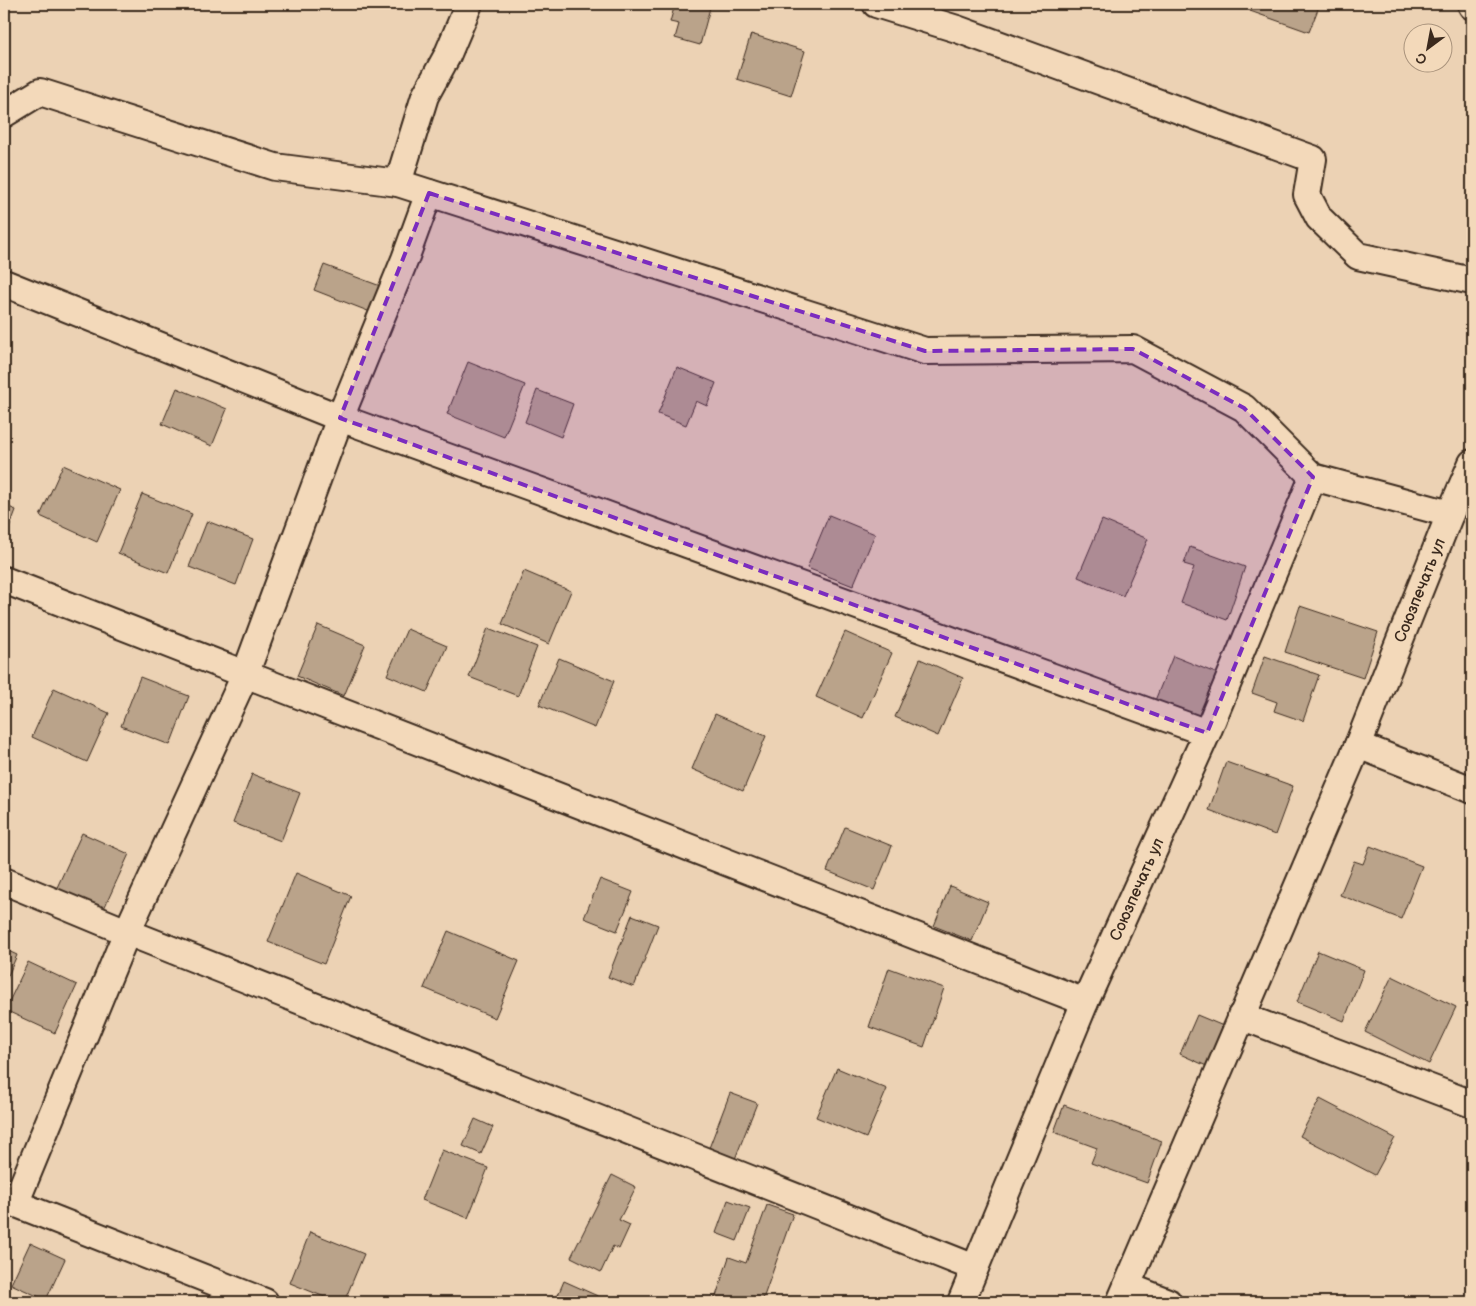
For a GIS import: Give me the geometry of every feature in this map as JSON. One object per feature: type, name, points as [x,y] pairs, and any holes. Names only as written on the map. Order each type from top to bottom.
[{"type":"street","points":[[398,183],[425,96],[447,56],[469,4]]},
{"type":"street","points":[[876,4],[957,29],[1312,159],[1307,195],[1319,218],[1358,256],[1472,282]]},
{"type":"street","points":[[4,114],[40,92],[275,167],[398,183],[925,351],[1132,349],[1244,408],[1314,477],[1450,514]]},
{"type":"street","points":[[266,1302],[9,1202],[127,932],[245,675],[340,418],[405,259],[429,193]]},
{"type":"street","points":[[4,283],[340,418],[1207,733]]},
{"type":"street","name":"Союзпечать ул","points":[[1123,1294],[1358,745],[1472,463]]},
{"type":"street","name":"Союзпечать ул","points":[[961,1302],[1085,1002],[1207,733],[1314,477]]},
{"type":"street","points":[[4,580],[1085,1002]]},
{"type":"street","points":[[1358,745],[1472,790]]},
{"type":"street","points":[[4,881],[127,932],[975,1268]]},
{"type":"street","points":[[1242,1016],[1472,1104]]},
{"type":"street","points":[[1123,1294],[1168,1302]]},
{"type":"highlighted area","points":[[429,193],[925,351],[1133,349],[1244,408],[1313,477],[1207,733],[340,418]]},
{"type":"building","points":[[675,4],[711,4],[700,45],[675,38],[679,24],[670,22]]},
{"type":"building","points":[[1253,4],[1320,4],[1309,32],[1250,11]]},
{"type":"building","points":[[751,34],[805,51],[791,96],[737,79]]},
{"type":"building","points":[[324,265],[383,287],[373,313],[314,290]]},
{"type":"building","points":[[468,362],[525,385],[504,437],[447,414]]},
{"type":"building","points":[[677,367],[716,383],[707,406],[696,401],[686,425],[658,414]]},
{"type":"building","points":[[177,388],[227,409],[212,446],[162,424]]},
{"type":"building","points":[[537,390],[573,404],[561,437],[525,422]]},
{"type":"building","points":[[63,465],[120,490],[97,542],[40,516]]},
{"type":"building","points":[[142,494],[192,514],[168,573],[118,553]]},
{"type":"building","points":[[4,505],[16,510],[4,542]]},
{"type":"building","points":[[829,515],[875,534],[853,586],[807,568]]},
{"type":"building","points":[[1102,520],[1148,539],[1123,596],[1078,577]]},
{"type":"building","points":[[207,521],[253,539],[236,585],[189,567]]},
{"type":"building","points":[[1190,547],[1245,567],[1227,620],[1181,603],[1194,567],[1184,564]]},
{"type":"building","points":[[524,571],[571,591],[549,644],[502,624]]},
{"type":"building","points":[[1300,606],[1378,632],[1363,678],[1285,652]]},
{"type":"building","points":[[318,625],[365,645],[344,696],[297,676]]},
{"type":"building","points":[[488,628],[537,647],[518,696],[469,677]]},
{"type":"building","points":[[407,629],[447,646],[427,692],[387,675]]},
{"type":"building","points":[[845,632],[892,653],[863,718],[816,697]]},
{"type":"building","points":[[1173,656],[1218,674],[1199,721],[1154,703]]},
{"type":"building","points":[[1265,656],[1319,675],[1303,721],[1274,711],[1277,702],[1252,693]]},
{"type":"building","points":[[559,658],[614,681],[595,728],[539,705]]},
{"type":"building","points":[[920,659],[963,678],[938,736],[895,717]]},
{"type":"building","points":[[140,677],[189,696],[170,745],[121,726]]},
{"type":"building","points":[[54,688],[109,713],[87,762],[32,737]]},
{"type":"building","points":[[715,714],[766,736],[743,791],[692,769]]},
{"type":"building","points":[[1226,762],[1293,786],[1275,835],[1209,810]]},
{"type":"building","points":[[252,774],[300,793],[281,841],[233,823]]},
{"type":"building","points":[[845,827],[892,846],[874,890],[827,871]]},
{"type":"building","points":[[82,833],[129,854],[101,915],[54,894]]},
{"type":"building","points":[[1370,846],[1422,866],[1401,919],[1340,895],[1354,861],[1363,864]]},
{"type":"building","points":[[296,873],[351,896],[324,964],[268,942]]},
{"type":"building","points":[[600,879],[633,892],[617,931],[584,918]]},
{"type":"building","points":[[950,886],[988,902],[972,941],[934,926]]},
{"type":"building","points":[[632,915],[658,925],[634,987],[608,977]]},
{"type":"building","points":[[448,931],[519,961],[495,1018],[424,988]]},
{"type":"building","points":[[4,949],[17,955],[4,985]]},
{"type":"building","points":[[1318,951],[1364,970],[1344,1021],[1297,1002]]},
{"type":"building","points":[[28,962],[77,985],[55,1033],[5,1010]]},
{"type":"building","points":[[889,968],[944,988],[924,1047],[869,1027]]},
{"type":"building","points":[[1392,976],[1456,1007],[1429,1064],[1365,1032]]},
{"type":"building","points":[[1197,1015],[1228,1028],[1211,1068],[1180,1054]]},
{"type":"building","points":[[837,1068],[887,1089],[866,1138],[816,1117]]},
{"type":"building","points":[[730,1093],[757,1103],[735,1159],[709,1148]]},
{"type":"building","points":[[1320,1099],[1395,1138],[1375,1175],[1300,1136]]},
{"type":"building","points":[[1064,1105],[1162,1141],[1147,1183],[1091,1163],[1097,1148],[1054,1132]]},
{"type":"building","points":[[475,1119],[493,1127],[481,1154],[463,1146]]},
{"type":"building","points":[[442,1150],[488,1168],[468,1218],[422,1200]]},
{"type":"building","points":[[4,1157],[11,1161],[4,1176]]},
{"type":"building","points":[[612,1175],[636,1187],[619,1220],[630,1225],[619,1249],[613,1246],[601,1272],[571,1257]]},
{"type":"building","points":[[728,1200],[750,1208],[737,1241],[716,1233]]},
{"type":"building","points":[[767,1205],[793,1214],[762,1302],[714,1302],[729,1257],[746,1263]]},
{"type":"building","points":[[310,1232],[364,1254],[344,1302],[337,1302],[290,1283]]},
{"type":"building","points":[[30,1243],[65,1259],[46,1300],[11,1284]]},
{"type":"building","points":[[564,1281],[602,1298],[600,1302],[555,1302]]}]
